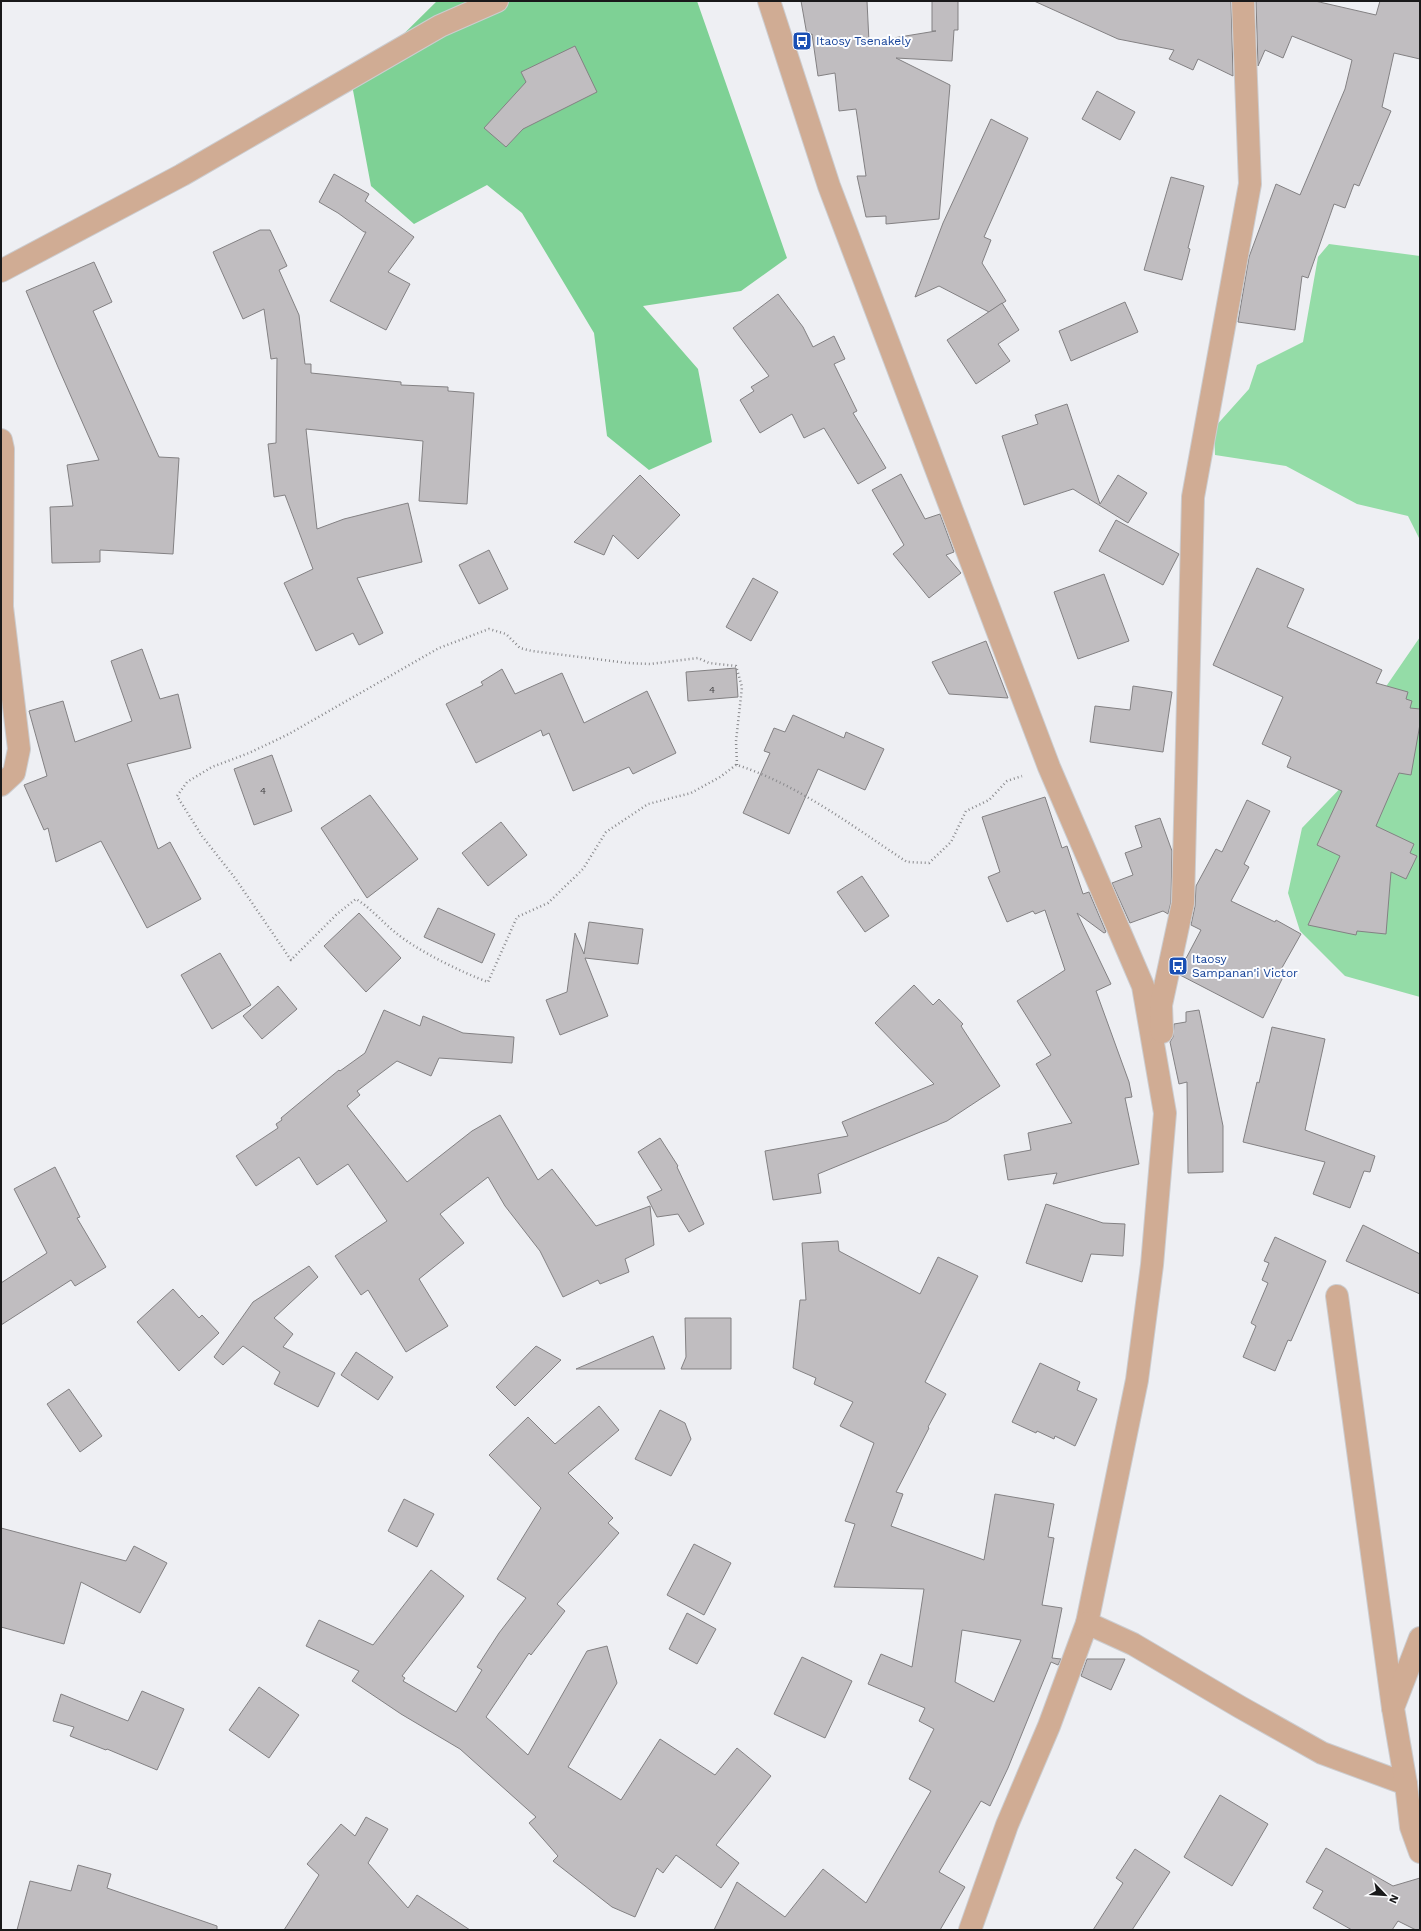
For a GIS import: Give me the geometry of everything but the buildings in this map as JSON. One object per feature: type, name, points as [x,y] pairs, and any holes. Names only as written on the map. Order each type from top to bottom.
[{"type":"street","points":[[1,271],[182,175],[440,26],[497,1]]},
{"type":"street","points":[[769,1],[829,186],[1049,767],[1143,986],[1165,1113]]},
{"type":"street","points":[[970,1930],[1007,1825],[1049,1726],[1088,1623],[1137,1380],[1152,1265],[1165,1113],[1161,1005],[1183,904],[1193,497],[1250,184],[1243,1]]},
{"type":"street","points":[[1,440],[3,449],[2,607],[19,749],[14,773],[1,785]]},
{"type":"street","points":[[1337,1296],[1393,1708],[1406,1784],[1415,1821],[1420,1852]]},
{"type":"street","points":[[1088,1623],[1133,1644],[1322,1753],[1406,1784]]},
{"type":"street","points":[[1393,1708],[1420,1638]]},
{"type":"path","points":[[488,629],[506,634],[520,648],[532,651],[635,664],[650,664],[698,658],[709,663],[736,666],[742,688],[736,741],[737,765],[691,793],[648,804],[606,832],[583,869],[548,903],[517,917],[488,982],[451,965],[397,934],[366,905],[356,899],[337,914],[291,960],[231,872],[202,836],[177,796],[187,782],[212,766],[249,753],[287,735],[439,648],[488,629]]},
{"type":"path","points":[[737,765],[790,786],[907,862],[928,863],[951,842],[966,811],[989,800],[1007,781],[1049,767]]},
{"type":"green space","points":[[437,1],[697,1],[787,258],[741,291],[643,306],[698,369],[712,442],[649,470],[607,436],[594,333],[522,213],[487,185],[414,224],[371,186],[352,85]]},
{"type":"green space","points":[[1329,244],[1420,256],[1420,540],[1408,516],[1357,504],[1286,466],[1215,455],[1214,428],[1249,389],[1257,365],[1303,342],[1318,257]]},
{"type":"green space","points":[[1420,637],[1420,997],[1345,976],[1300,931],[1288,893],[1302,828],[1352,776],[1385,688]]},
{"type":"place","name":"Itaosy Tsenakely","points":[[802,41]]},
{"type":"place","name":"Itaosy Sampanan'i Victor","points":[[1178,966]]}]
